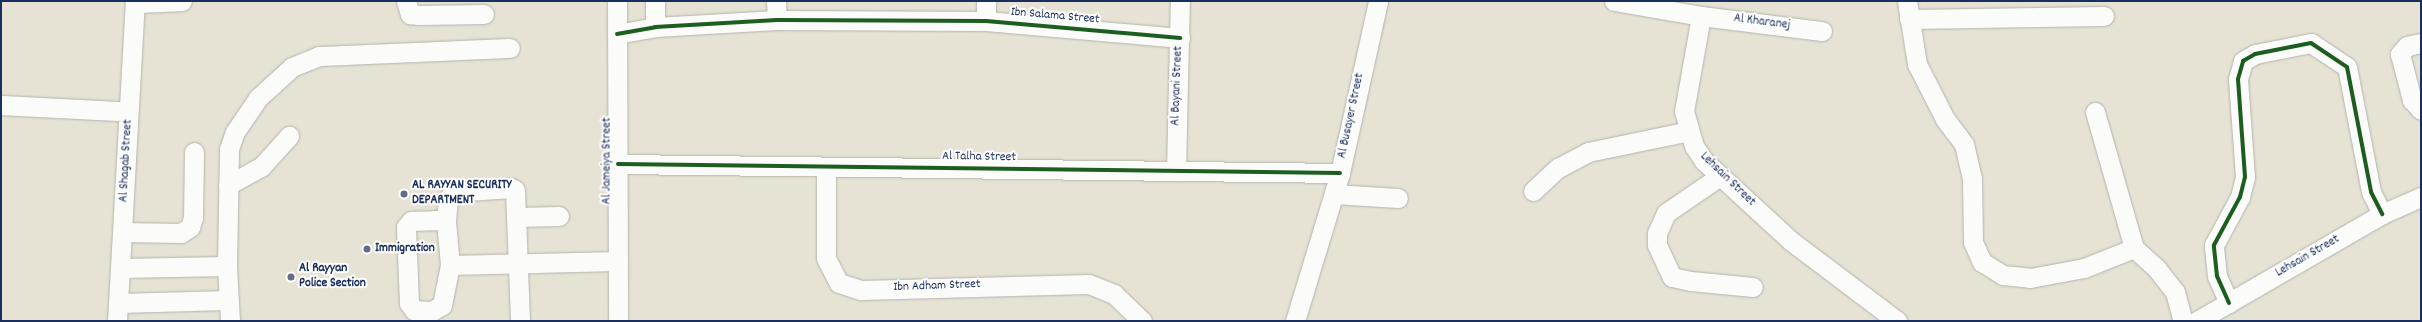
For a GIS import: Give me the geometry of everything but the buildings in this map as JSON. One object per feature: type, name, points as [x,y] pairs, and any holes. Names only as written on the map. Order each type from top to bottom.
[{"type":"street","points":[[132,2],[182,1]]},
{"type":"street","points":[[406,1],[410,14],[484,14]]},
{"type":"street","name":"Al Jameiya Street","points":[[617,1],[618,321]]},
{"type":"street","points":[[654,1],[655,27]]},
{"type":"street","points":[[776,1],[777,20]]},
{"type":"street","points":[[986,1],[986,21]]},
{"type":"street","name":"Al Bayani Street","points":[[1176,171],[1180,1]]},
{"type":"street","name":"Al Busayer Street","points":[[1298,320],[1340,173],[1378,1]]},
{"type":"street","points":[[1614,1],[1701,16]]},
{"type":"street","name":"Al Shagab Street","points":[[118,312],[123,232],[119,200],[118,111],[132,2]]},
{"type":"street","name":"Al Shagab Street","points":[[107,321],[119,200],[132,2]]},
{"type":"street","points":[[2104,16],[1908,10],[1917,64],[1945,119],[1964,144],[1972,178],[1973,242],[1982,262],[2003,275],[2030,278],[2084,268],[2134,248]]},
{"type":"street","name":"Al Kharanej","points":[[1701,16],[1822,30]]},
{"type":"street","name":"Lehsain Street","points":[[1701,16],[1684,111],[1694,146],[1704,161],[1792,241],[1896,321]]},
{"type":"street","name":"Ibn Salama Street","points":[[617,34],[655,27],[777,20],[986,21],[1180,38]]},
{"type":"street","points":[[2227,310],[2217,276],[2214,245],[2240,197],[2245,177],[2238,79],[2243,61],[2254,54],[2311,43],[2348,66],[2371,192],[2382,214]]},
{"type":"street","points":[[2421,43],[2407,46],[2400,54],[2412,100],[2414,105],[2421,110]]},
{"type":"street","points":[[230,321],[227,266],[229,149],[235,132],[258,98],[292,67],[319,56],[510,48]]},
{"type":"street","points":[[1,106],[118,111]]},
{"type":"street","points":[[2095,112],[2134,248],[2157,269],[2175,292],[2183,321]]},
{"type":"street","points":[[1533,191],[1558,168],[1588,152],[1689,131]]},
{"type":"street","points":[[228,185],[261,167],[289,136]]},
{"type":"street","points":[[123,232],[181,233],[190,227],[193,218],[194,152]]},
{"type":"street","name":"Al Talha Street","points":[[618,164],[1340,173]]},
{"type":"street","name":"Ibn Adham Street","points":[[826,167],[826,258],[839,283],[861,290],[1089,284],[1114,294],[1142,321]]},
{"type":"street","points":[[1720,176],[1666,213],[1657,233],[1658,245],[1672,277],[1691,281],[1753,287]]},
{"type":"street","points":[[446,221],[411,221],[406,227],[411,308],[432,311],[442,305],[450,265],[446,221],[448,199],[458,191],[511,188],[516,195],[520,321]]},
{"type":"street","points":[[1334,194],[1398,198]]},
{"type":"street","name":"Lehsain Street","points":[[2197,321],[2227,310],[2382,214],[2421,200]]},
{"type":"street","points":[[516,217],[559,216]]},
{"type":"street","points":[[450,265],[618,261]]},
{"type":"street","points":[[121,268],[227,266]]},
{"type":"street","points":[[118,312],[228,300]]},
{"type":"cycle path","points":[[617,34],[655,27],[777,20],[986,21],[1180,38]]},
{"type":"cycle path","points":[[2229,303],[2217,276],[2214,245],[2240,197],[2245,177],[2238,79],[2243,61],[2255,54],[2311,43],[2347,67],[2371,192],[2382,214]]},
{"type":"cycle path","points":[[618,164],[1340,173]]},
{"type":"place","name":"AL RAYYAN SECURITY DEPARTMENT","points":[[404,194]]},
{"type":"place","name":"Immigration","points":[[367,249]]},
{"type":"place","name":"Al Rayyan Police Section","points":[[291,277]]}]
